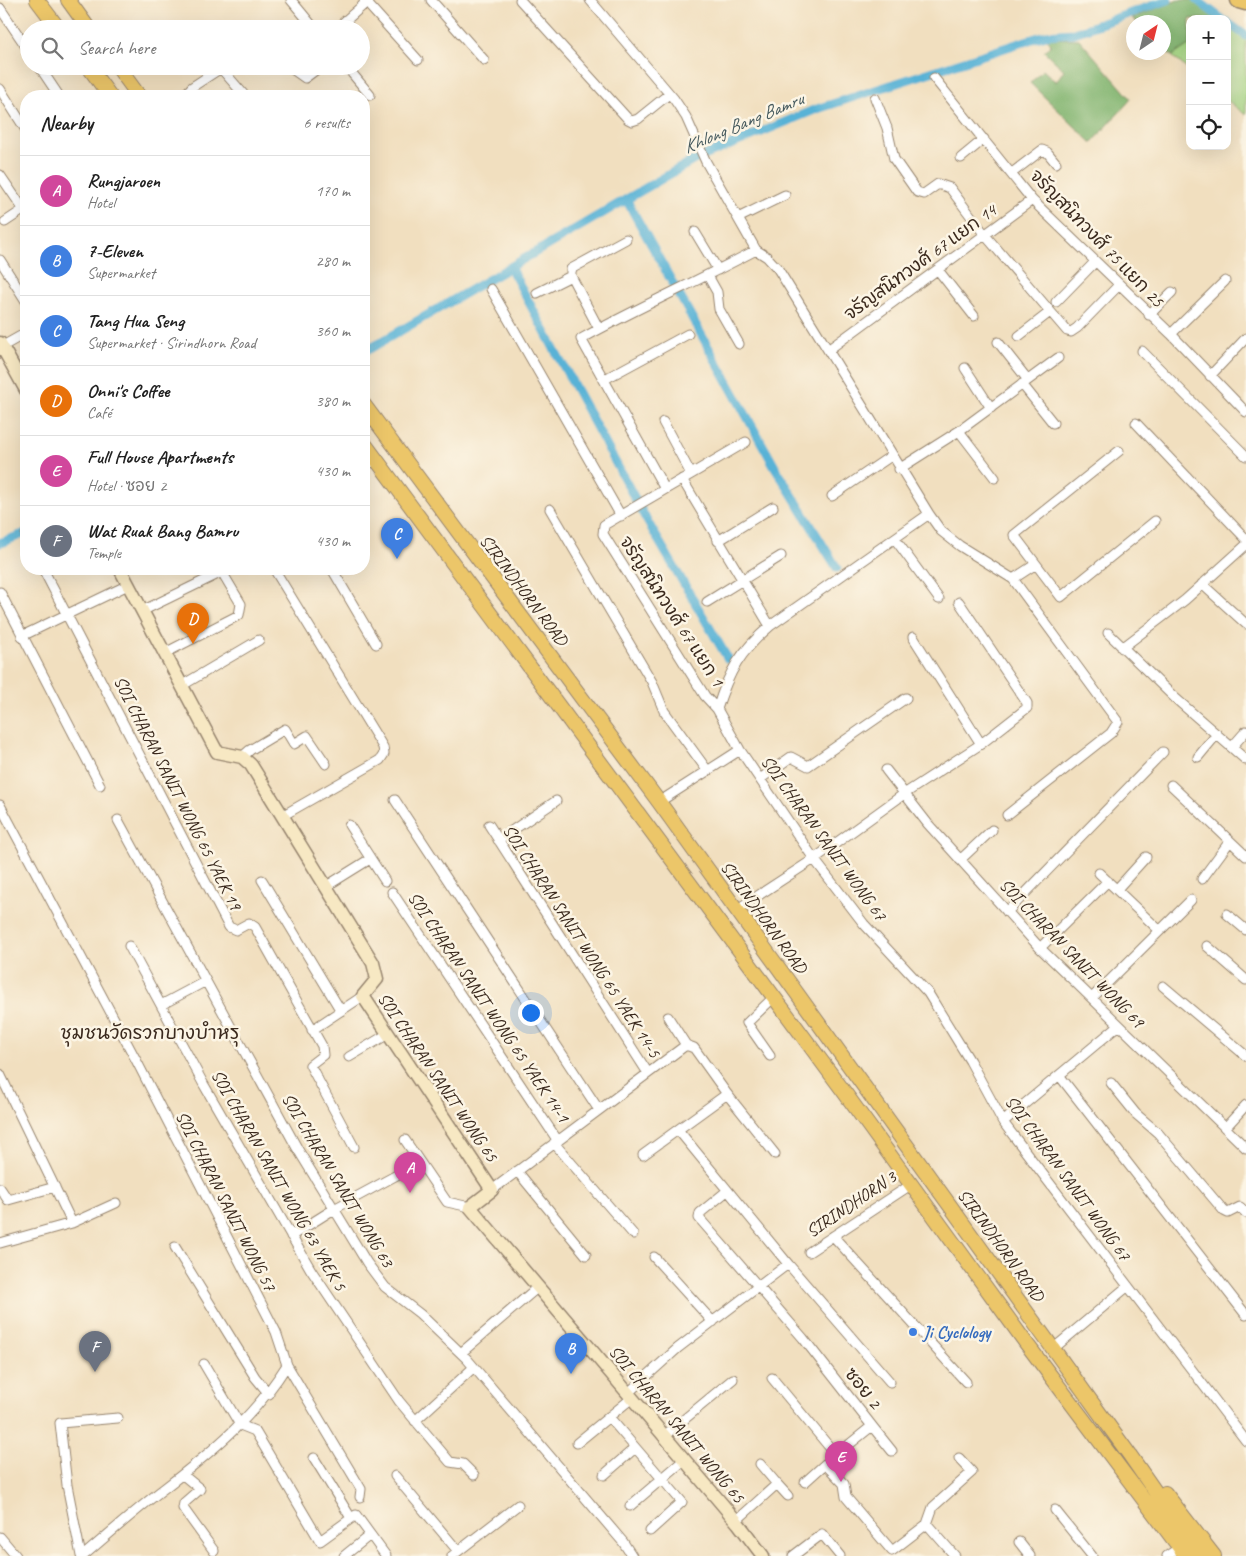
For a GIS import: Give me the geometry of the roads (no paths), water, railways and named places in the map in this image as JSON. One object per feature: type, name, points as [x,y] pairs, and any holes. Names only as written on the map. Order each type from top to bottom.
[{"type":"highway","points":[[1239,0],[1246,2]]},
{"type":"main road","points":[[37,0],[52,20]]},
{"type":"main road","points":[[68,0],[82,20]]},
{"type":"main road","points":[[95,75],[106,90]]},
{"type":"main road","points":[[124,75],[135,90]]},
{"type":"main road","name":"SIRINDHORN ROAD","points":[[370,413],[659,802],[1129,1454],[1200,1556]]},
{"type":"main road","name":"SIRINDHORN ROAD","points":[[370,451],[774,996],[1020,1335],[1124,1473],[1175,1555]]},
{"type":"main road","points":[[576,729],[596,717]]},
{"type":"main road","points":[[587,743],[605,731]]},
{"type":"main road","name":"SIRINDHORN ROAD","points":[[1129,1454],[1174,1503],[1214,1556]]},
{"type":"street","points":[[291,0],[308,20]]},
{"type":"street","points":[[430,0],[484,60]]},
{"type":"street","points":[[520,0],[628,119],[632,121],[638,119],[669,94]]},
{"type":"street","points":[[590,0],[686,117],[706,162],[756,250],[767,257],[778,269],[899,469],[929,514],[941,530],[960,546],[1013,579],[1118,722],[1111,733],[1007,815]]},
{"type":"street","points":[[346,20],[366,1],[418,60]]},
{"type":"street","points":[[0,8],[20,38]]},
{"type":"street","points":[[45,75],[55,90]]},
{"type":"street","points":[[189,90],[209,75]]},
{"type":"street","points":[[227,75],[240,90]]},
{"type":"street","points":[[353,75],[366,90]]},
{"type":"street","name":"จรัญสนิทวงศ์ 75 แยก 25","points":[[934,78],[1032,200],[1094,263],[1170,334],[1246,412]]},
{"type":"street","points":[[0,89],[20,121]]},
{"type":"street","points":[[875,98],[887,128],[894,159],[917,192],[924,194],[938,184],[950,188],[985,235],[1067,331],[1071,332],[1118,286]]},
{"type":"street","points":[[961,158],[984,139]]},
{"type":"street","points":[[1012,173],[1042,150],[1056,164]]},
{"type":"street","points":[[0,175],[20,203]]},
{"type":"street","points":[[738,218],[785,195]]},
{"type":"street","name":"จรัญสนิทวงศ์ 67 แยก 14","points":[[828,350],[1032,200]]},
{"type":"street","points":[[5,222],[20,213]]},
{"type":"street","points":[[695,232],[718,270]]},
{"type":"street","points":[[599,329],[571,276],[570,269],[626,239]]},
{"type":"street","points":[[666,489],[581,339],[756,250]]},
{"type":"street","points":[[0,260],[20,292]]},
{"type":"street","points":[[1056,302],[1094,263]]},
{"type":"street","points":[[938,270],[974,316]]},
{"type":"street","points":[[537,293],[571,276]]},
{"type":"street","points":[[708,276],[717,292],[719,309],[739,344]]},
{"type":"street","points":[[1170,334],[1225,281]]},
{"type":"street","points":[[491,289],[621,516],[746,442]]},
{"type":"street","points":[[1149,315],[1172,292]]},
{"type":"street","points":[[1019,336],[1050,312]]},
{"type":"street","points":[[604,379],[688,334]]},
{"type":"street","points":[[20,336],[1,344],[20,379]]},
{"type":"street","points":[[1210,376],[1246,338]]},
{"type":"street","points":[[998,342],[1053,423]]},
{"type":"street","points":[[1142,351],[1246,456]]},
{"type":"street","points":[[899,469],[959,431],[1058,358]]},
{"type":"street","points":[[965,368],[991,408]]},
{"type":"street","points":[[1239,404],[1246,396]]},
{"type":"street","points":[[663,422],[691,474]]},
{"type":"street","points":[[1136,423],[1246,539]]},
{"type":"street","points":[[959,431],[995,478]]},
{"type":"street","points":[[1119,451],[1014,534],[1062,597],[1155,521]]},
{"type":"street","points":[[832,496],[891,456]]},
{"type":"street","points":[[370,463],[376,459]]},
{"type":"street","points":[[682,479],[770,626]]},
{"type":"street","points":[[718,541],[773,507]]},
{"type":"street","points":[[550,509],[652,682],[664,711],[707,770]]},
{"type":"street","points":[[717,709],[727,676],[742,653],[770,626],[929,514]]},
{"type":"street","name":"จรัญสนิทวงศ์ 67 แยก 1","points":[[621,516],[604,525],[602,529],[705,696],[717,709]]},
{"type":"street","points":[[895,538],[939,599]]},
{"type":"street","points":[[1122,648],[1202,584],[1246,545]]},
{"type":"street","points":[[708,602],[781,556]]},
{"type":"street","points":[[1013,579],[1036,564]]},
{"type":"street","name":"SOI CHARAN SANIT WONG 65 YAEK 19","points":[[46,575],[229,927],[236,930],[249,923],[256,927],[312,1030]]},
{"type":"street","points":[[123,575],[180,686],[217,752],[242,757],[250,750],[285,729],[294,744],[307,736],[326,764]]},
{"type":"street","points":[[142,611],[212,575]]},
{"type":"street","points":[[164,653],[239,615],[241,604],[225,575]]},
{"type":"street","points":[[278,575],[383,747],[384,754],[380,760],[282,816]]},
{"type":"street","points":[[336,575],[376,644]]},
{"type":"street","points":[[1202,584],[1246,624]]},
{"type":"street","points":[[22,636],[128,585]]},
{"type":"street","points":[[0,592],[100,785]]},
{"type":"street","points":[[736,910],[814,859],[904,794],[982,744],[1027,708],[1027,703],[959,602]]},
{"type":"street","points":[[1108,633],[1122,648],[1246,760]]},
{"type":"street","points":[[913,637],[982,744]]},
{"type":"street","points":[[180,686],[259,640]]},
{"type":"street","points":[[760,780],[791,757],[804,766],[808,766],[906,698]]},
{"type":"street","name":"SOI CHARAN SANIT WONG 67","points":[[717,709],[740,750],[814,859],[864,924],[928,993],[970,1061],[1003,1122],[1246,1441]]},
{"type":"street","points":[[1232,747],[1246,731]]},
{"type":"street","points":[[1198,757],[1217,734]]},
{"type":"street","points":[[659,802],[740,750]]},
{"type":"street","points":[[1007,912],[1162,752]]},
{"type":"street","name":"SOI CHARAN SANIT WONG 65","points":[[242,757],[251,765],[377,972],[374,984],[363,996],[492,1190],[470,1207],[736,1520],[763,1556]]},
{"type":"street","name":"SOI CHARAN SANIT WONG 69","points":[[886,770],[960,860],[1040,948],[1118,1026],[1246,1148]]},
{"type":"street","points":[[1171,785],[1246,856]]},
{"type":"street","points":[[395,800],[599,1110]]},
{"type":"street","points":[[498,840],[556,801]]},
{"type":"street","name":"SOI CHARAN SANIT WONG 57","points":[[0,805],[135,1058],[276,1332],[287,1365],[361,1489],[360,1497]]},
{"type":"street","name":"SOI CHARAN SANIT WONG 63","points":[[118,820],[297,1148],[367,1263],[385,1287],[420,1314],[461,1353],[618,1536],[632,1556]]},
{"type":"street","points":[[349,825],[385,880]]},
{"type":"street","name":"SOI CHARAN SANIT WONG 65 YAEK 14-5","points":[[489,825],[648,1074]]},
{"type":"street","points":[[960,860],[992,830]]},
{"type":"street","points":[[1202,879],[1230,841]]},
{"type":"street","points":[[1117,889],[1146,857]]},
{"type":"street","points":[[326,887],[370,859]]},
{"type":"street","points":[[1100,873],[1159,930]]},
{"type":"street","points":[[262,880],[341,1011]]},
{"type":"street","points":[[1040,948],[1108,881]]},
{"type":"street","name":"SOI CHARAN SANIT WONG 65 YAEK 14-1","points":[[392,892],[556,1142],[633,1234]]},
{"type":"street","points":[[1092,998],[1191,900]]},
{"type":"street","points":[[1227,914],[1246,930]]},
{"type":"street","name":"SOI CHARAN SANIT WONG 63 YAEK 5","points":[[129,946],[291,1236],[342,1319],[415,1421],[450,1462],[463,1464],[474,1475]]},
{"type":"street","points":[[1207,946],[1246,980]]},
{"type":"street","points":[[161,1005],[206,981]]},
{"type":"street","points":[[1163,986],[1246,1056]]},
{"type":"street","points":[[354,1147],[311,1068],[311,1062],[320,1057],[323,1051],[312,1030],[363,996]]},
{"type":"street","points":[[770,1056],[747,1023],[774,996]]},
{"type":"street","points":[[668,1017],[686,1045],[694,1048],[727,1094],[775,1154]]},
{"type":"street","points":[[1003,1122],[1118,1026]]},
{"type":"street","points":[[348,1058],[388,1034]]},
{"type":"street","points":[[492,1190],[686,1045]]},
{"type":"street","points":[[0,1074],[72,1223]]},
{"type":"street","points":[[1059,1076],[1246,1315]]},
{"type":"street","points":[[1111,1083],[1136,1114],[1158,1133],[1224,1211],[1228,1213],[1240,1207],[1246,1213]]},
{"type":"street","points":[[643,1156],[727,1094]]},
{"type":"street","points":[[1225,1128],[1246,1105]]},
{"type":"street","points":[[679,1131],[788,1264],[890,1382]]},
{"type":"street","points":[[405,1140],[447,1202],[470,1207]]},
{"type":"street","points":[[291,1236],[334,1209],[419,1163]]},
{"type":"street","points":[[517,1171],[586,1254]]},
{"type":"street","name":"SIRINDHORN 3","points":[[809,1252],[912,1184]]},
{"type":"street","points":[[0,1188],[8,1200],[55,1187]]},
{"type":"street","name":"ซอย 2","points":[[727,1191],[700,1213],[699,1218],[759,1287],[872,1426],[805,1482]]},
{"type":"street","points":[[0,1243],[72,1223],[116,1203]]},
{"type":"street","points":[[833,1236],[966,1382]]},
{"type":"street","points":[[175,1247],[254,1377],[269,1394]]},
{"type":"street","points":[[654,1257],[713,1322]]},
{"type":"street","points":[[577,1443],[609,1417],[678,1348],[788,1264]]},
{"type":"street","points":[[1053,1349],[1128,1286]]},
{"type":"street","points":[[461,1353],[538,1287]]},
{"type":"street","points":[[204,1364],[240,1425],[255,1431],[320,1541],[353,1517]]},
{"type":"street","points":[[118,1418],[60,1423],[66,1485],[82,1556],[240,1425],[269,1394],[287,1365]]},
{"type":"street","points":[[415,1421],[473,1368]]},
{"type":"street","points":[[772,1378],[836,1455]]},
{"type":"street","points":[[664,1436],[733,1379]]},
{"type":"street","points":[[609,1417],[682,1502],[650,1530]]},
{"type":"street","points":[[872,1426],[892,1451]]},
{"type":"street","points":[[604,1475],[636,1448]]},
{"type":"street","points":[[314,1458],[353,1517],[386,1556]]},
{"type":"street","points":[[825,1464],[844,1484],[846,1497],[895,1553],[927,1524],[932,1507],[972,1472],[959,1458]]},
{"type":"street","points":[[630,1506],[684,1460]]},
{"type":"street","points":[[760,1464],[788,1496]]},
{"type":"street","points":[[182,1475],[200,1489],[184,1503],[183,1508],[214,1550]]},
{"type":"street","points":[[395,1476],[455,1554],[518,1505]]},
{"type":"street","points":[[736,1520],[777,1484]]},
{"type":"street","points":[[1055,1510],[1092,1556]]},
{"type":"street","points":[[927,1524],[955,1556]]},
{"type":"street","points":[[794,1556],[822,1534],[840,1556]]},
{"type":"street","points":[[344,1556],[370,1535]]},
{"type":"street","points":[[0,1537],[16,1556]]},
{"type":"street","points":[[1019,1542],[1030,1556]]},
{"type":"waterway","name":"Khlong Bang Bamru","points":[[370,349],[694,160],[814,110],[1029,40],[1046,35],[1074,33],[1168,0]]},
{"type":"waterway","points":[[1197,0],[1217,15]]},
{"type":"waterway","points":[[1231,25],[1246,36]]},
{"type":"waterway","points":[[627,201],[775,467],[837,568]]},
{"type":"waterway","points":[[510,267],[646,519],[728,659]]},
{"type":"waterway","name":"Khlong Bang Bamru","points":[[0,543],[20,535]]},
{"type":"place","name":"Tang Hua Seng","points":[[397,559]]},
{"type":"place","name":"Onni's Coffee","points":[[193,644]]},
{"type":"place","name":"Rungjaroen","points":[[410,1193]]},
{"type":"place","name":"Ji Cyclology","points":[[913,1332]]},
{"type":"place","name":"Wat Ruak Bang Bamru","points":[[95,1372]]},
{"type":"place","name":"7-Eleven","points":[[571,1374]]},
{"type":"place","name":"Full House Apartments","points":[[841,1482]]},
{"type":"district","name":"ชุมชนวัดรวกบางบำหรุ","points":[[150,1033]]}]
